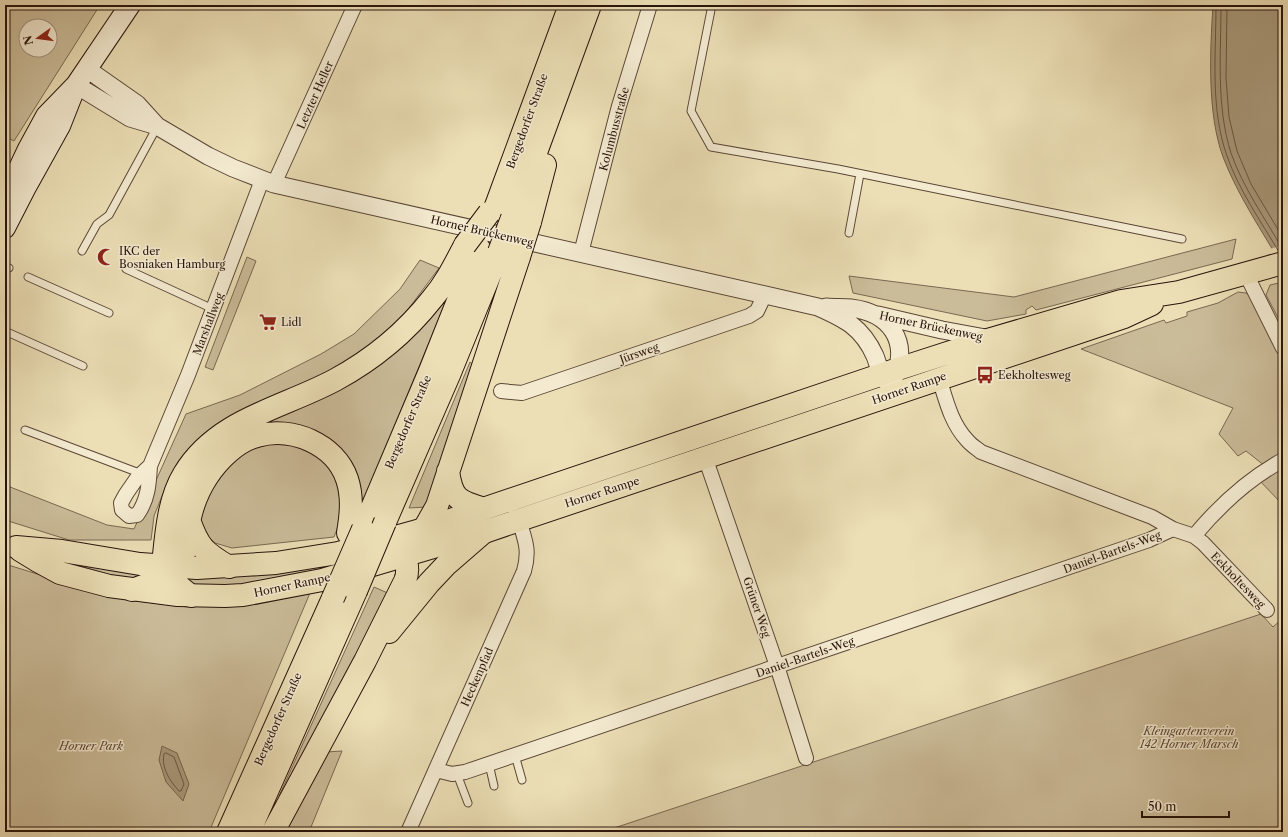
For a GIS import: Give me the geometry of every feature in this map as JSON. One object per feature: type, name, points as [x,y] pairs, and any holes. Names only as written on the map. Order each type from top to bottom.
[{"type":"main road","points":[[5,198],[28,149],[46,116],[82,77],[130,5]]},
{"type":"main road","name":"Bergedorfer Straße","points":[[504,214],[570,5]]},
{"type":"main road","points":[[404,556],[424,529],[437,506],[448,471],[491,251],[504,214],[569,65],[590,5]]},
{"type":"main road","points":[[5,228],[60,126],[82,77]]},
{"type":"main road","points":[[191,596],[180,587],[171,569],[168,523],[175,496],[183,476],[199,455],[217,438],[237,424],[335,380],[357,367],[388,345],[433,299],[449,275],[491,251],[504,214]]},
{"type":"main road","name":"Bergedorfer Straße","points":[[228,832],[314,639],[327,599],[356,531],[430,371],[491,251]]},
{"type":"main road","name":"Bergedorfer Straße","points":[[249,832],[356,591],[385,531],[449,374],[491,251]]},
{"type":"main road","name":"Horner Rampe","points":[[10,544],[171,569],[229,567],[276,563],[338,553],[385,531],[424,529],[522,496],[893,379],[991,339],[1121,301],[1179,292],[1277,265]]},
{"type":"main road","name":"Horner Rampe","points":[[10,544],[60,573],[109,586],[132,590],[191,596],[243,595],[300,585],[322,580],[484,532],[874,400],[893,379],[939,378],[1124,317],[1179,292]]},
{"type":"main road","points":[[132,590],[154,582],[171,569],[189,520],[191,507],[207,477],[227,453],[248,439],[258,436],[270,433],[296,435],[323,447],[332,455],[341,466],[347,478],[356,531]]},
{"type":"main road","points":[[448,471],[453,491],[458,499],[468,505],[484,509]]},
{"type":"main road","points":[[519,520],[522,496]]},
{"type":"main road","points":[[189,520],[201,546],[211,556],[229,567]]},
{"type":"main road","points":[[273,832],[365,661],[405,581],[407,570],[404,556],[385,531]]},
{"type":"main road","points":[[365,661],[429,583],[446,565],[484,532]]},
{"type":"street","name":"Letzter Heller","points":[[268,182],[355,5]]},
{"type":"street","name":"Kolumbusstraße","points":[[581,253],[619,106],[650,5]]},
{"type":"street","name":"Horner Brückenweg","points":[[82,77],[137,104],[157,126],[208,156],[268,182],[818,307],[845,319],[858,330],[868,343],[875,357],[893,379]]},
{"type":"street","name":"Marshallweg","points":[[146,470],[213,308],[268,182]]},
{"type":"street","points":[[1246,274],[1283,348]]},
{"type":"street","name":"Jürsweg","points":[[501,391],[522,393],[749,316],[757,311],[765,294]]},
{"type":"street","name":"Horner Brückenweg","points":[[818,307],[852,308],[942,330],[991,339]]},
{"type":"street","name":"Horner Brückenweg","points":[[870,313],[885,322],[895,334],[900,349],[893,379]]},
{"type":"street","name":"Eekholtesweg","points":[[939,378],[950,412],[957,427],[967,440],[981,452],[1152,517],[1173,529],[1194,536],[1203,543],[1267,610]]},
{"type":"street","name":"Grüner Weg","points":[[705,458],[777,666],[806,758]]},
{"type":"street","points":[[1194,536],[1203,525],[1248,482],[1283,460]]},
{"type":"street","name":"Heckenpfad","points":[[408,832],[524,571],[528,550],[519,520]]},
{"type":"street","name":"Daniel-Bartels-Weg","points":[[436,770],[445,773],[458,774],[489,764],[1149,540],[1173,529]]},
{"type":"lane","points":[[712,5],[691,111],[711,147],[860,174],[1182,239]]},
{"type":"lane","points":[[82,251],[97,224],[108,214],[157,126]]},
{"type":"lane","points":[[849,233],[860,174]]},
{"type":"lane","points":[[126,269],[213,308]]},
{"type":"lane","points":[[28,277],[109,313]]},
{"type":"lane","points":[[7,332],[83,366]]},
{"type":"lane","points":[[25,430],[146,470]]},
{"type":"lane","points":[[515,755],[522,780]]},
{"type":"lane","points":[[489,764],[493,775],[494,786]]},
{"type":"lane","points":[[458,774],[468,803]]},
{"type":"green space","points":[[5,5],[100,5],[14,141],[6,137]]},
{"type":"green space","points":[[1236,239],[1232,259],[1036,310],[1032,306],[1026,310],[1026,314],[987,321],[853,293],[849,276],[1014,297]]},
{"type":"green space","points":[[247,257],[256,261],[213,370],[205,367]]},
{"type":"green space","points":[[420,260],[439,268],[394,328],[349,361],[169,479],[154,516],[151,540],[69,540],[5,520],[5,485],[107,525],[134,529],[186,414],[240,395],[321,354],[354,334],[400,289]]},
{"type":"green space","points":[[1283,282],[1283,327],[1266,295],[1270,285]]},
{"type":"green space","points":[[1238,292],[1246,293],[1253,298],[1283,356],[1283,456],[1265,466],[1246,451],[1238,456],[1219,434],[1233,408],[1081,349],[1164,320],[1166,323],[1187,316],[1187,312],[1218,303]]},
{"type":"green space","points":[[445,297],[447,299],[361,507],[346,461],[252,431]]},
{"type":"green space","points":[[470,362],[475,366],[427,507],[409,508]]},
{"type":"green space","points":[[275,441],[303,445],[327,458],[337,475],[342,500],[341,519],[334,537],[232,548],[215,543],[207,535],[196,517],[212,481],[247,447]]},
{"type":"green space","points":[[1283,463],[1283,505],[1258,479]]},
{"type":"green space","points":[[57,559],[153,571],[138,579],[115,576]]},
{"type":"green space","points":[[321,562],[320,572],[211,590],[184,581],[184,574]]},
{"type":"green space","name":"Horner Park","points":[[5,564],[89,590],[137,601],[187,607],[257,604],[310,593],[209,832],[5,832]]},
{"type":"green space","points":[[374,587],[390,594],[285,795],[279,796]]},
{"type":"green space","name":"Kleingartenverein 142 Horner Marsch","points":[[1261,614],[1273,627],[1283,618],[1283,832],[602,832]]},
{"type":"green space","points":[[342,751],[309,832],[285,832],[326,752]]},
{"type":"water","points":[[1213,5],[1283,5],[1283,267],[1236,186],[1223,157],[1218,140],[1214,121],[1211,82]]},
{"type":"water","points":[[162,746],[177,753],[189,784],[183,801],[166,782],[159,760]]},
{"type":"pier","points":[[1283,245],[1283,269],[1270,249]]},
{"type":"place","name":"IKC der Bosniaken Hamburg","points":[[106,257]]},
{"type":"place","name":"Lidl","points":[[268,322]]},
{"type":"place","name":"Eekholtesweg","points":[[985,375]]}]
